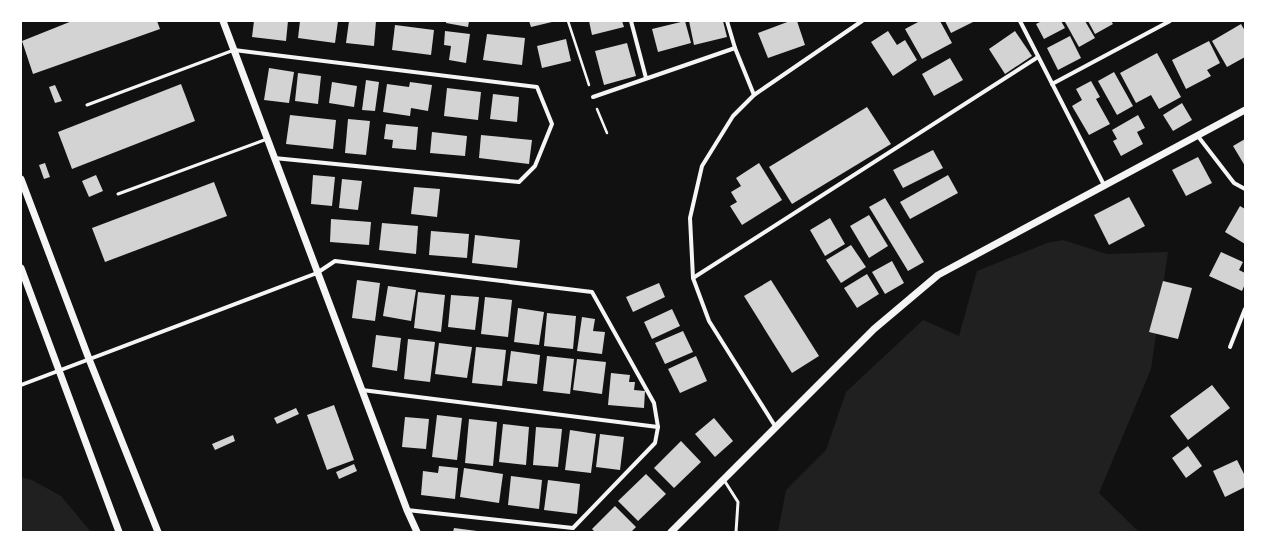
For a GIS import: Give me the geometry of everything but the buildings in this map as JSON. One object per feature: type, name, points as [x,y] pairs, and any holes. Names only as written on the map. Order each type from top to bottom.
[{"type":"street","points":[[223,21],[407,510],[418,532]]},
{"type":"street","points":[[631,21],[646,78]]},
{"type":"street","points":[[727,21],[734,48],[754,95]]},
{"type":"street","points":[[775,426],[709,322],[693,278],[690,218],[702,166],[732,116],[754,95],[862,21]]},
{"type":"street","points":[[1020,21],[1104,185]]},
{"type":"street","points":[[1052,84],[1170,21]]},
{"type":"street","points":[[593,98],[734,48]]},
{"type":"street","points":[[234,50],[537,87],[552,124],[535,166],[519,182],[274,158]]},
{"type":"street","points":[[693,278],[1038,57]]},
{"type":"street","points":[[671,532],[775,426],[874,329],[938,275],[1245,110]]},
{"type":"street","points":[[1197,136],[1234,182],[1245,189]]},
{"type":"street","points":[[21,179],[89,359],[158,532]]},
{"type":"street","points":[[21,385],[317,273],[336,261],[592,292],[654,403],[658,427],[656,443],[573,528],[407,510]]},
{"type":"street","points":[[21,268],[119,532]]},
{"type":"street","points":[[1230,347],[1245,310]]},
{"type":"street","points":[[362,390],[658,427]]},
{"type":"lane","points":[[87,105],[234,50]]},
{"type":"lane","points":[[118,194],[267,139]]},
{"type":"lane","points":[[723,479],[738,502],[736,532]]},
{"type":"path","points":[[568,21],[593,98],[607,133]]},
{"type":"shaded area","points":[[1063,240],[1107,254],[1168,252],[1151,369],[1099,493],[1139,532],[778,532],[786,490],[826,450],[846,392],[923,320],[959,336],[977,271],[1047,243]]},
{"type":"shaded area","points":[[21,477],[32,480],[61,496],[91,532],[21,532]]}]
